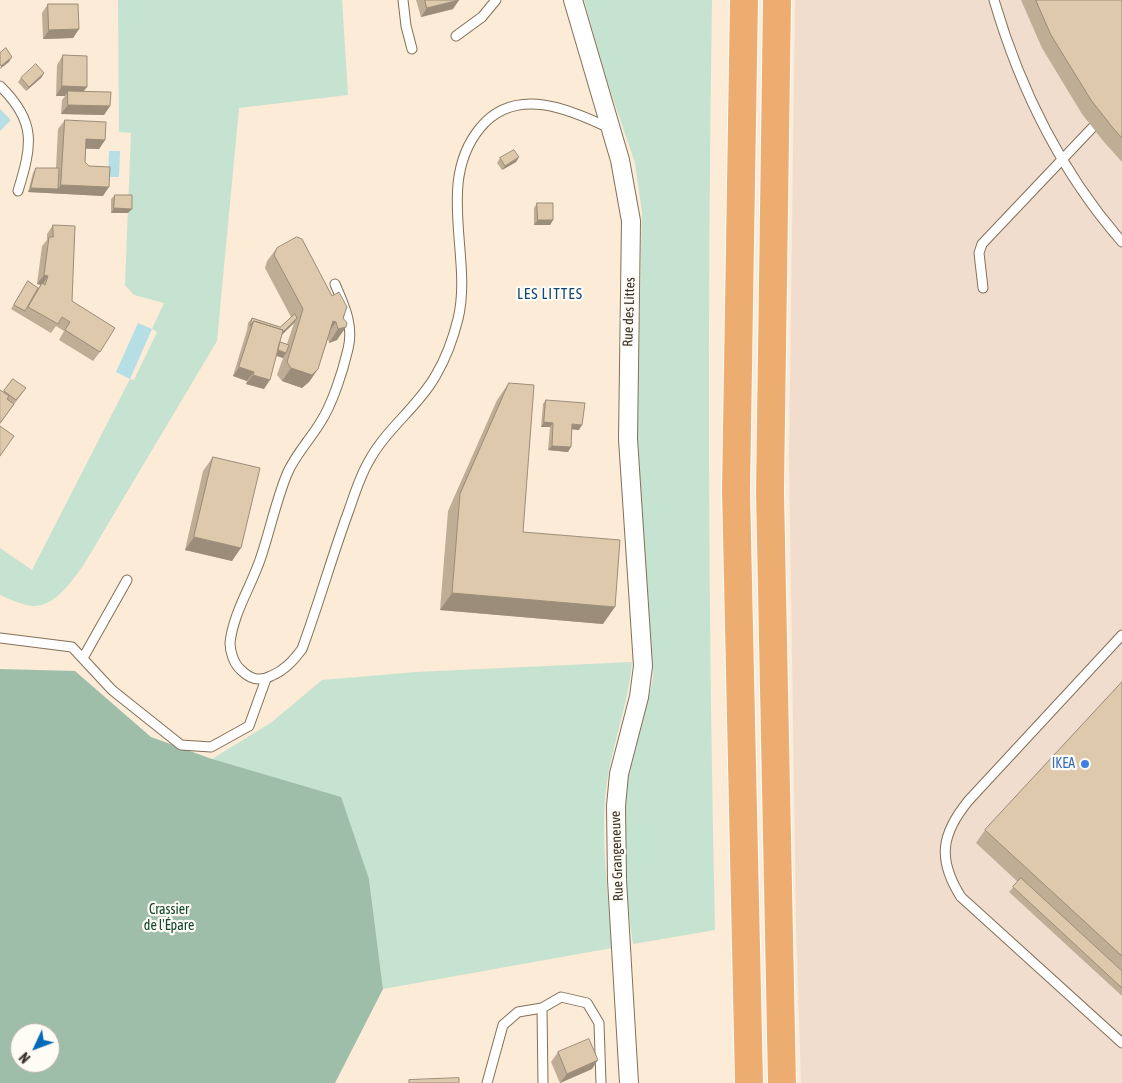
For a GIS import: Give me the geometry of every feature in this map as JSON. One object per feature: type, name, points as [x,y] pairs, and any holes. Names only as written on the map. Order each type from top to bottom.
[{"type":"highway","points":[[744,0],[736,490],[749,1083]]},
{"type":"highway","points":[[777,0],[770,491],[782,1083]]},
{"type":"street","name":"Rue des Littes","points":[[573,0],[620,160],[631,221],[628,440],[641,632]]},
{"type":"street","name":"Rue Grangeneuve","points":[[629,1083],[617,880],[616,806],[619,774],[642,680],[641,632]]},
{"type":"lane","points":[[403,0],[406,26],[412,49]]},
{"type":"lane","points":[[456,36],[482,17],[496,0]]},
{"type":"lane","points":[[994,0],[1027,92],[1043,128],[1081,190],[1122,242]]},
{"type":"lane","points":[[0,86],[21,110],[28,125],[28,152],[18,191]]},
{"type":"lane","points":[[335,284],[349,317],[351,333],[348,349],[326,413],[299,451],[287,475],[261,559],[232,629],[230,645],[232,656],[238,668],[247,676],[256,680],[266,679],[291,664],[302,649],[339,536],[368,462],[381,441],[436,376],[449,350],[458,317],[461,281],[456,210],[459,173],[476,133],[495,114],[531,102],[581,114],[611,129]]},
{"type":"lane","points":[[982,288],[978,253],[982,244],[1092,128]]},
{"type":"lane","points":[[83,658],[126,580]]},
{"type":"lane","points":[[1122,635],[958,813],[948,831],[944,847],[946,867],[961,897],[1122,1043]]},
{"type":"lane","points":[[0,638],[72,647],[112,690],[181,744],[211,747],[249,726],[266,679]]},
{"type":"lane","points":[[487,1083],[503,1025],[518,1012],[542,1008],[561,997],[587,1003],[599,1023],[601,1083]]},
{"type":"lane","points":[[542,1008],[543,1083]]},
{"type":"shaded area","points":[[795,0],[1122,0],[1122,1083],[801,1083],[796,925],[789,457]]},
{"type":"green space","points":[[118,0],[342,0],[348,95],[239,108],[217,341],[83,566],[61,593],[47,603],[31,606],[0,595],[0,548],[32,570],[130,379],[134,380],[157,332],[152,329],[164,303],[134,295],[125,285],[131,133],[119,132]]},
{"type":"green space","points":[[584,0],[712,0],[709,232],[709,465],[715,930],[633,944],[625,876],[624,806],[630,762],[653,678],[637,429],[642,212],[635,163],[606,78]]},
{"type":"green space","points":[[632,662],[627,696],[610,764],[605,798],[605,854],[612,948],[383,989],[369,879],[212,759],[272,722],[322,680],[416,672]]},
{"type":"green space","name":"Crassier de l'Épare","points":[[0,669],[75,671],[151,737],[212,759],[341,797],[369,879],[383,989],[335,1083],[0,1083]]},
{"type":"water","points":[[0,109],[11,120],[0,131]]},
{"type":"water","points":[[109,151],[120,151],[119,177],[108,177]]},
{"type":"water","points":[[138,323],[152,329],[130,379],[116,372]]},
{"type":"building","points":[[425,0],[459,0],[427,8]]},
{"type":"building","points":[[1036,0],[1122,0],[1122,138],[1091,100],[1051,35]]},
{"type":"building","points":[[48,4],[78,4],[79,29],[49,30]]},
{"type":"building","points":[[6,48],[12,57],[1,66],[0,53]]},
{"type":"building","points":[[63,55],[87,56],[87,87],[62,86]]},
{"type":"building","points":[[36,64],[44,73],[29,87],[21,78]]},
{"type":"building","points":[[68,91],[111,92],[110,106],[68,105]]},
{"type":"building","points":[[65,120],[106,122],[105,140],[86,139],[85,162],[89,166],[110,167],[109,187],[61,185]]},
{"type":"building","points":[[514,150],[519,157],[505,166],[500,158]]},
{"type":"building","points":[[36,168],[59,168],[58,189],[31,188]]},
{"type":"building","points":[[115,195],[132,195],[132,209],[114,208]]},
{"type":"building","points":[[537,203],[553,203],[553,220],[538,220]]},
{"type":"building","points":[[53,225],[75,226],[72,301],[115,328],[100,352],[65,330],[70,322],[62,317],[58,324],[28,307],[42,283],[45,285],[48,276],[44,275],[49,237],[53,237]]},
{"type":"building","points":[[297,237],[302,239],[332,296],[339,292],[347,307],[343,318],[347,323],[346,327],[338,329],[336,322],[333,321],[318,369],[312,375],[291,368],[287,362],[303,309],[274,255],[277,248]]},
{"type":"building","points":[[28,281],[38,288],[25,311],[14,305]]},
{"type":"building","points":[[295,314],[297,318],[283,332],[283,330],[254,321],[250,326],[252,318],[280,327]]},
{"type":"building","points":[[254,321],[283,330],[270,380],[253,375],[254,372],[239,367]]},
{"type":"building","points":[[280,342],[289,345],[286,353],[278,350]]},
{"type":"building","points":[[13,379],[26,388],[16,400],[4,391]]},
{"type":"building","points":[[509,383],[534,385],[523,532],[620,540],[615,607],[452,593],[460,494]]},
{"type":"building","points":[[0,390],[9,396],[7,399],[14,404],[0,423]]},
{"type":"building","points":[[546,400],[585,403],[582,425],[572,424],[571,447],[552,446],[553,423],[544,422]]},
{"type":"building","points":[[0,426],[14,436],[0,456]]},
{"type":"building","points":[[213,457],[260,468],[241,548],[194,537]]},
{"type":"building","name":"IKEA","points":[[1122,682],[1122,956],[985,830]]},
{"type":"building","points":[[1021,878],[1122,971],[1122,988],[1013,887]]},
{"type":"building","points":[[589,1039],[598,1060],[567,1074],[558,1052]]},
{"type":"building","points":[[459,1078],[459,1083],[409,1083],[409,1080]]},
{"type":"place","name":"IKEA","points":[[1085,764]]},
{"type":"district","name":"LES LITTES","points":[[550,294]]}]
